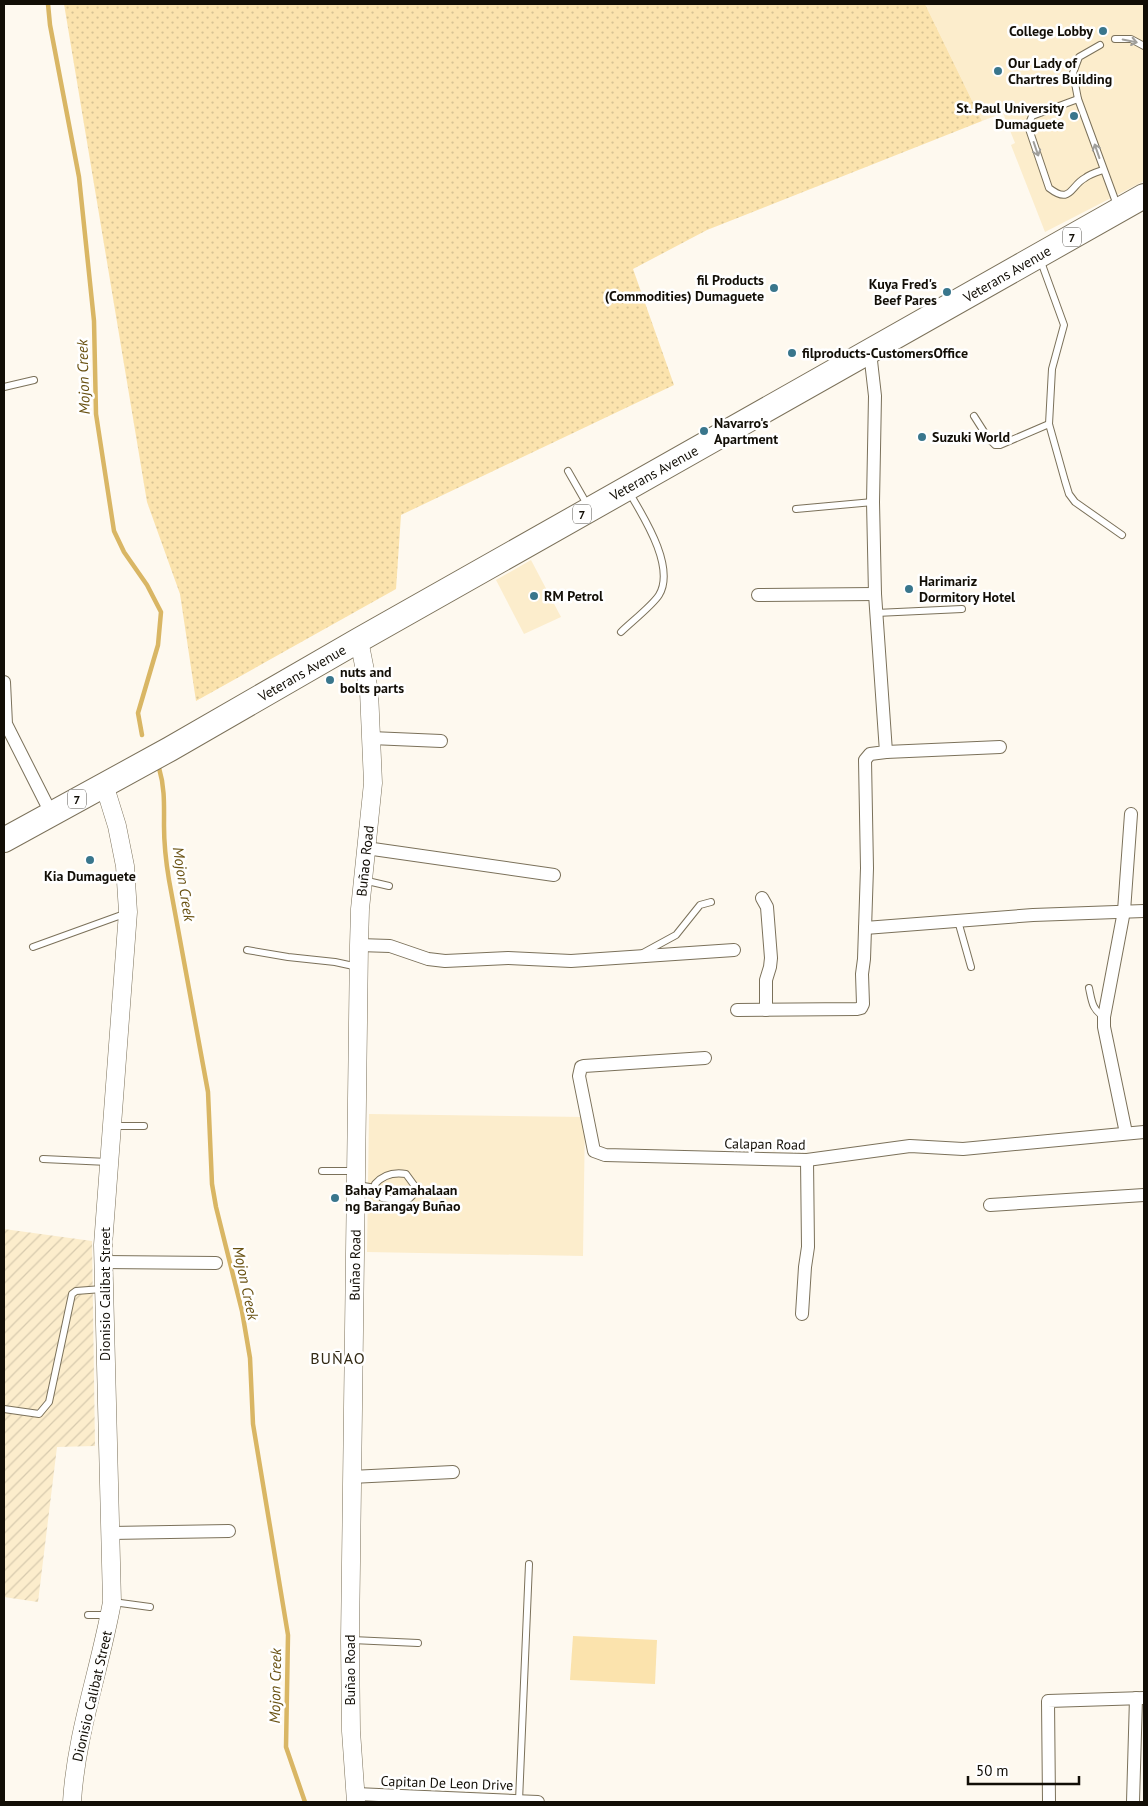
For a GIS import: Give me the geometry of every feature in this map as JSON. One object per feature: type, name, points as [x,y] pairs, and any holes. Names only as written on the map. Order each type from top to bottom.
[{"type":"highway","name":"Veterans Avenue","points":[[104,784],[1144,196]]},
{"type":"highway","name":"7","points":[[4,840],[104,784]]},
{"type":"street","points":[[870,352],[875,396],[873,502],[875,594],[886,752]]},
{"type":"street","points":[[758,595],[875,594]]},
{"type":"street","name":"Buñao Road","points":[[356,1798],[350,1732],[350,1640],[359,945],[363,880],[373,783],[369,691],[359,640]]},
{"type":"street","points":[[4,682],[6,724],[52,813]]},
{"type":"street","points":[[371,738],[441,741]]},
{"type":"street","points":[[736,1010],[861,1008],[864,994],[862,974],[867,868],[865,760],[870,754],[886,752],[1000,747]]},
{"type":"street","name":"Dionisio Calibat Street","points":[[72,1802],[83,1728],[104,1645],[111,1608],[111,1533],[103,1245],[128,912],[125,866],[117,826],[104,784]]},
{"type":"street","points":[[1126,1133],[1108,1050],[1104,1017],[1124,911],[1131,814]]},
{"type":"street","points":[[366,848],[554,875]]},
{"type":"street","points":[[762,898],[766,907],[771,958],[766,980],[766,1010]]},
{"type":"street","points":[[865,928],[1033,915],[1144,911]]},
{"type":"street","points":[[359,945],[390,946],[428,959],[445,961],[508,958],[571,961],[734,950]]},
{"type":"street","name":"Calapan Road","points":[[705,1058],[582,1067],[579,1076],[594,1151],[605,1155],[807,1160],[910,1146],[963,1149],[1144,1132]]},
{"type":"street","points":[[802,1314],[808,1247],[807,1160]]},
{"type":"street","points":[[990,1204],[1144,1194]]},
{"type":"street","points":[[103,1262],[216,1263]]},
{"type":"street","points":[[351,1477],[454,1472]]},
{"type":"street","points":[[111,1533],[229,1531]]},
{"type":"street","points":[[1049,1802],[1048,1701],[1140,1698],[1133,1802]]},
{"type":"street","name":"Capitan De Leon Drive","points":[[356,1798],[538,1802]]},
{"type":"lane","points":[[1115,39],[1131,39],[1144,46]]},
{"type":"lane","points":[[1100,44],[1079,57],[1073,73],[1078,99],[1103,170],[1120,210]]},
{"type":"lane","points":[[1078,99],[1032,116],[1028,126],[1049,188],[1056,193],[1071,192],[1083,178],[1103,170]]},
{"type":"lane","points":[[1039,255],[1064,325],[1052,369],[1049,424],[1069,494],[1075,502],[1122,535]]},
{"type":"lane","points":[[4,386],[34,380]]},
{"type":"lane","points":[[974,416],[988,438],[995,445],[1000,445],[1049,424]]},
{"type":"lane","points":[[568,471],[590,509]]},
{"type":"lane","points":[[621,632],[658,597],[663,584],[663,564],[656,539],[627,489]]},
{"type":"lane","points":[[796,509],[873,502]]},
{"type":"lane","points":[[876,614],[962,609]]},
{"type":"lane","points":[[363,880],[389,886]]},
{"type":"lane","points":[[638,956],[676,935],[700,905],[711,902]]},
{"type":"lane","points":[[33,947],[128,912]]},
{"type":"lane","points":[[958,921],[972,967]]},
{"type":"lane","points":[[247,950],[359,967]]},
{"type":"lane","points":[[1089,988],[1092,1005],[1096,1012],[1104,1017]]},
{"type":"lane","points":[[112,1126],[144,1126]]},
{"type":"lane","points":[[43,1159],[109,1162]]},
{"type":"lane","points":[[322,1171],[356,1178],[376,1188],[377,1193],[382,1198],[406,1200],[412,1196],[414,1185],[406,1174],[398,1174],[384,1176],[375,1184],[376,1188]]},
{"type":"lane","points":[[4,1409],[39,1414],[45,1408],[48,1402],[72,1294],[76,1291],[104,1289]]},
{"type":"lane","points":[[519,1801],[529,1564]]},
{"type":"lane","points":[[88,1615],[111,1608],[150,1607]]},
{"type":"lane","points":[[350,1640],[418,1643]]},
{"type":"shaded area","points":[[64,4],[925,4],[982,121],[707,230],[633,269],[674,385],[401,515],[396,589],[196,701],[180,594],[147,502]]},
{"type":"shaded area","name":"St. Paul University Dumaguete","points":[[925,4],[1144,4],[1144,181],[1045,232],[1011,145],[1015,143],[1003,113],[982,121]]},
{"type":"shaded area","points":[[531,560],[561,617],[524,634],[496,580]]},
{"type":"shaded area","points":[[369,1114],[585,1117],[583,1256],[367,1252]]},
{"type":"shaded area","points":[[4,1229],[92,1241],[95,1446],[57,1447],[38,1602],[4,1597]]},
{"type":"shaded area","points":[[573,1636],[657,1640],[655,1684],[570,1680]]},
{"type":"waterway","name":"Mojon Creek","points":[[48,4],[50,25],[79,177],[94,321],[96,414],[114,531],[124,552],[147,585],[161,612],[158,645],[138,713],[142,735]]},
{"type":"waterway","name":"Mojon Creek","points":[[159,768],[163,790],[164,840],[168,873],[208,1092],[212,1184],[242,1311],[250,1358],[253,1424],[288,1635],[286,1747],[305,1802]]},
{"type":"place","name":"College Lobby","points":[[1103,31]]},
{"type":"place","name":"Our Lady of Chartres Building","points":[[998,71]]},
{"type":"place","name":"St. Paul University Dumaguete","points":[[1074,116]]},
{"type":"place","name":"fil Products (Commodities) Dumaguete","points":[[774,288]]},
{"type":"place","name":"Kuya Fred's Beef Pares","points":[[947,292]]},
{"type":"place","name":"filproducts-CustomersOffice","points":[[792,353]]},
{"type":"place","name":"Navarro's Apartment","points":[[704,431]]},
{"type":"place","name":"Suzuki World","points":[[922,437]]},
{"type":"place","name":"Harimariz Dormitory Hotel","points":[[909,589]]},
{"type":"place","name":"RM Petrol","points":[[534,596]]},
{"type":"place","name":"nuts and bolts parts","points":[[330,680]]},
{"type":"place","name":"Kia Dumaguete","points":[[90,860]]},
{"type":"place","name":"Bahay Pamahalaan ng Barangay Buñao","points":[[335,1198]]},
{"type":"district","name":"BUÑAO","points":[[338,1358]]}]
